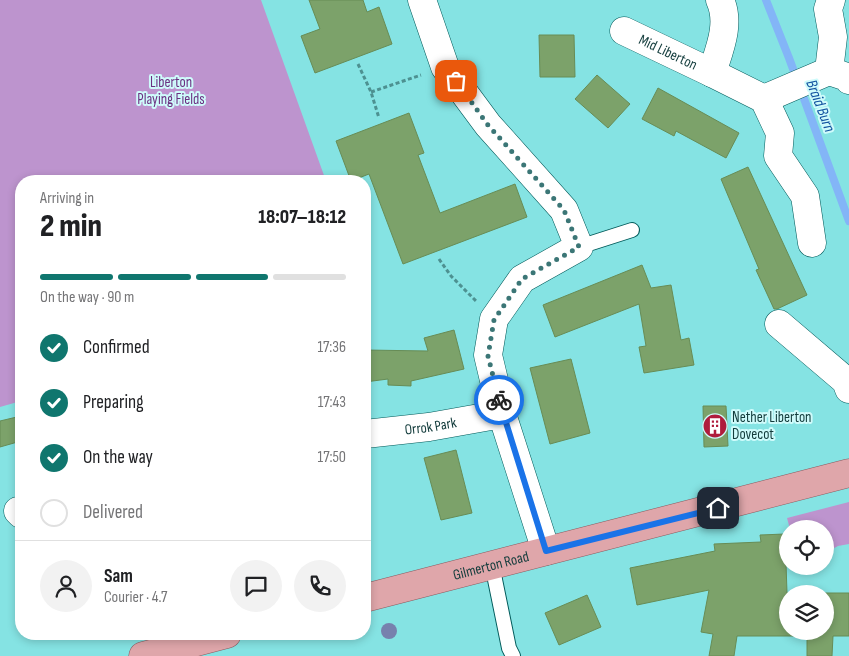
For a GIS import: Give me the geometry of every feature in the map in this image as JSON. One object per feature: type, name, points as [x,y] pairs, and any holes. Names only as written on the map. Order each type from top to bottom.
[{"type":"main road","name":"Gilmerton Road","points":[[371,596],[849,473]]},
{"type":"main road","points":[[143,656],[205,640]]},
{"type":"street","points":[[422,0],[445,67],[488,125],[564,210],[579,247],[522,279],[494,320],[488,356],[502,414],[546,551]]},
{"type":"street","name":"Mid Liberton","points":[[712,73],[724,34],[724,9],[720,0]]},
{"type":"street","points":[[812,243],[805,196],[778,156],[780,133],[764,98],[839,76],[828,9],[831,0]]},
{"type":"street","name":"Mid Liberton","points":[[624,31],[764,98]]},
{"type":"street","points":[[779,324],[846,381],[849,389]]},
{"type":"street","name":"Orrok Park","points":[[371,433],[429,428],[502,414]]},
{"type":"lane","points":[[579,247],[632,230]]},
{"type":"lane","points":[[492,565],[509,648],[513,656]]},
{"type":"path","points":[[358,64],[371,92],[379,118]]},
{"type":"path","points":[[371,92],[445,67]]},
{"type":"path","points":[[439,258],[451,276],[494,320]]},
{"type":"green space","name":"Liberton Playing Fields","points":[[0,0],[261,0],[324,175],[15,175],[15,403],[0,407]]},
{"type":"green space","points":[[849,502],[849,544],[834,548],[834,520],[788,520],[787,518]]},
{"type":"building","points":[[309,0],[363,0],[367,12],[379,7],[392,44],[315,73],[301,36],[320,29]]},
{"type":"building","points":[[539,35],[574,35],[575,77],[540,77]]},
{"type":"building","points":[[597,75],[630,104],[608,128],[575,99]]},
{"type":"building","points":[[658,88],[739,133],[726,158],[676,131],[674,136],[642,119]]},
{"type":"building","points":[[409,113],[424,153],[418,155],[440,213],[515,184],[527,217],[403,264],[371,175],[349,175],[336,141]]},
{"type":"building","points":[[748,167],[807,295],[777,309],[774,309],[756,270],[759,269],[721,179]]},
{"type":"building","points":[[642,265],[651,288],[671,285],[681,340],[689,338],[694,365],[644,373],[639,347],[646,346],[639,304],[555,337],[543,305]]},
{"type":"building","points":[[454,330],[464,369],[411,381],[411,386],[388,385],[388,379],[371,381],[371,350],[428,351],[424,338]]},
{"type":"building","points":[[571,359],[590,433],[550,444],[530,368]]},
{"type":"building","name":"Nether Liberton Dovecot","points":[[703,406],[726,406],[728,446],[704,447]]},
{"type":"building","points":[[15,417],[15,443],[0,447],[0,421]]},
{"type":"building","points":[[456,450],[472,513],[441,520],[424,458]]},
{"type":"building","points":[[779,534],[779,575],[786,575],[787,585],[779,585],[779,636],[737,636],[734,656],[709,656],[713,634],[701,632],[709,590],[637,605],[630,568],[715,551],[714,544],[761,542],[760,535]]},
{"type":"building","points":[[834,593],[849,593],[849,636],[834,636]]},
{"type":"building","points":[[587,595],[601,627],[559,645],[545,613]]},
{"type":"building","points":[[807,640],[833,640],[832,656],[807,656]]},
{"type":"waterway","name":"Braid Burn","points":[[766,0],[849,221]]},
{"type":"way so far","points":[[456,81],[488,125],[564,210],[579,247],[522,279],[494,320],[488,356],[499,400]]},
{"type":"place","name":"Nether Liberton Dovecot","points":[[715,426]]},
{"type":"route","points":[[499,400],[546,551],[718,508]]}]
